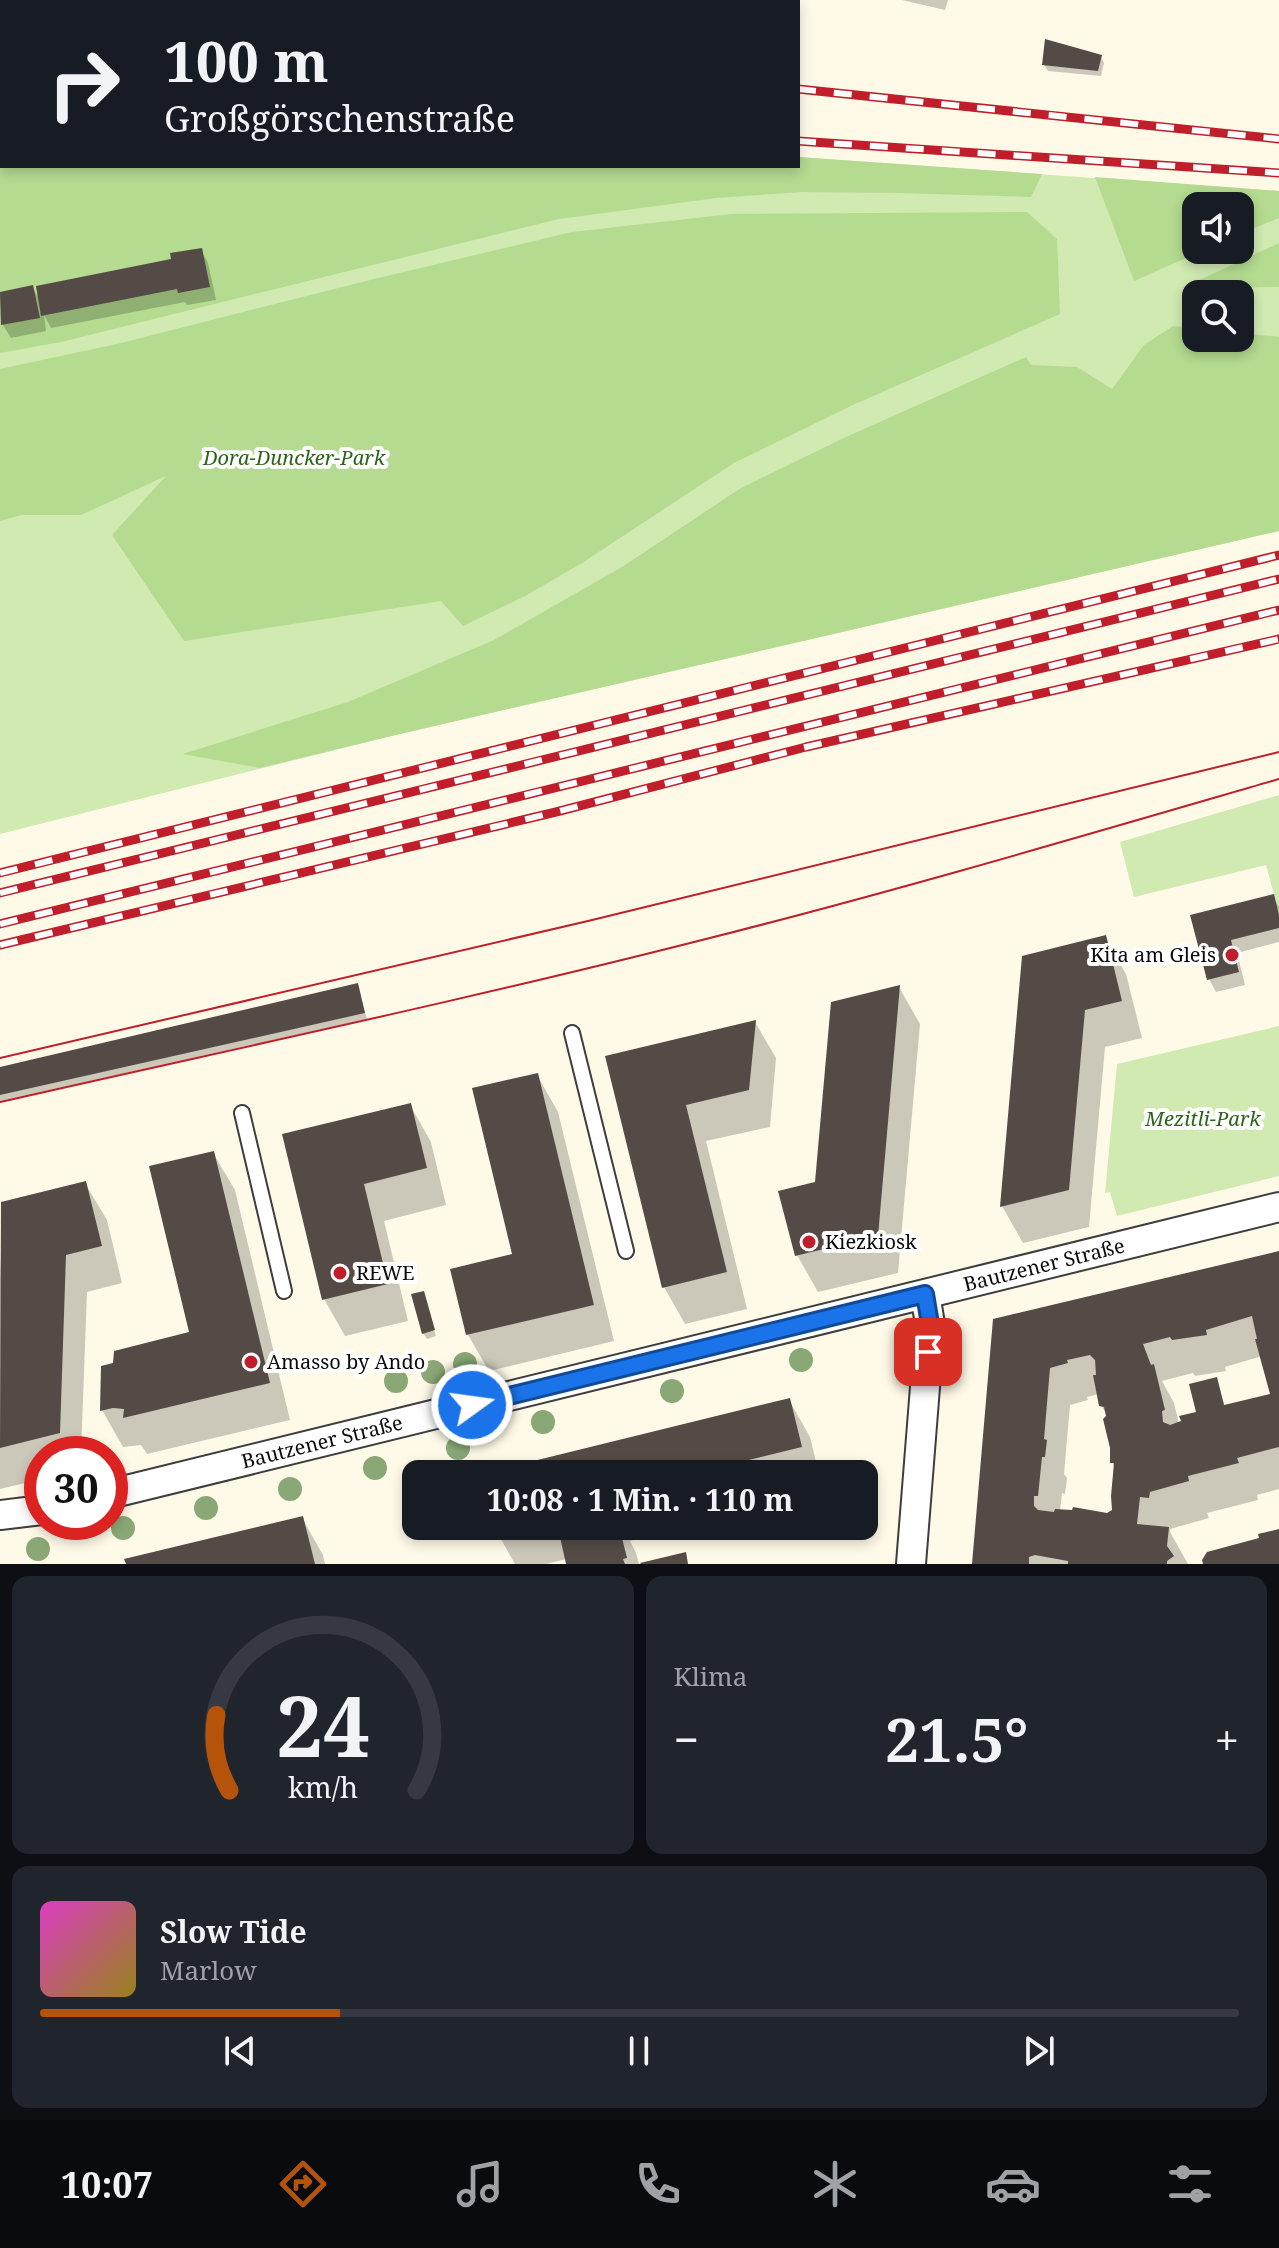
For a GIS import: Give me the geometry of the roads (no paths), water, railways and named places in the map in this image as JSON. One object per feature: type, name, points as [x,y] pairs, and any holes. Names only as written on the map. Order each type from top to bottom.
[{"type":"street","name":"Bautzener Straße","points":[[128,1490],[1279,1207]]},
{"type":"street","points":[[911,1564],[930,1324],[925,1294]]},
{"type":"street","points":[[0,1515],[24,1512]]},
{"type":"lane","points":[[572,1033],[626,1251]]},
{"type":"lane","points":[[242,1113],[284,1291]]},
{"type":"tram line","points":[[0,1058],[588,921],[1279,752]]},
{"type":"tram line","points":[[0,1102],[611,963],[917,883],[1279,779]]},
{"type":"railway","points":[[800,89],[1279,139]]},
{"type":"railway","points":[[800,141],[1279,173]]},
{"type":"railway","points":[[0,873],[1279,555]]},
{"type":"railway","points":[[0,893],[1279,579]]},
{"type":"railway","points":[[0,924],[1279,610]]},
{"type":"railway","points":[[0,945],[556,812],[806,747],[1279,639]]},
{"type":"place","name":"Kita am Gleis","points":[[1232,955]]},
{"type":"place","name":"Kiezkiosk","points":[[809,1242]]},
{"type":"place","name":"REWE","points":[[340,1273]]},
{"type":"place","name":"Amasso by Ando","points":[[251,1362]]},
{"type":"park label","name":"Dora-Duncker-Park","points":[[294,458]]},
{"type":"park label","name":"Mezitli-Park","points":[[1203,1119]]}]
